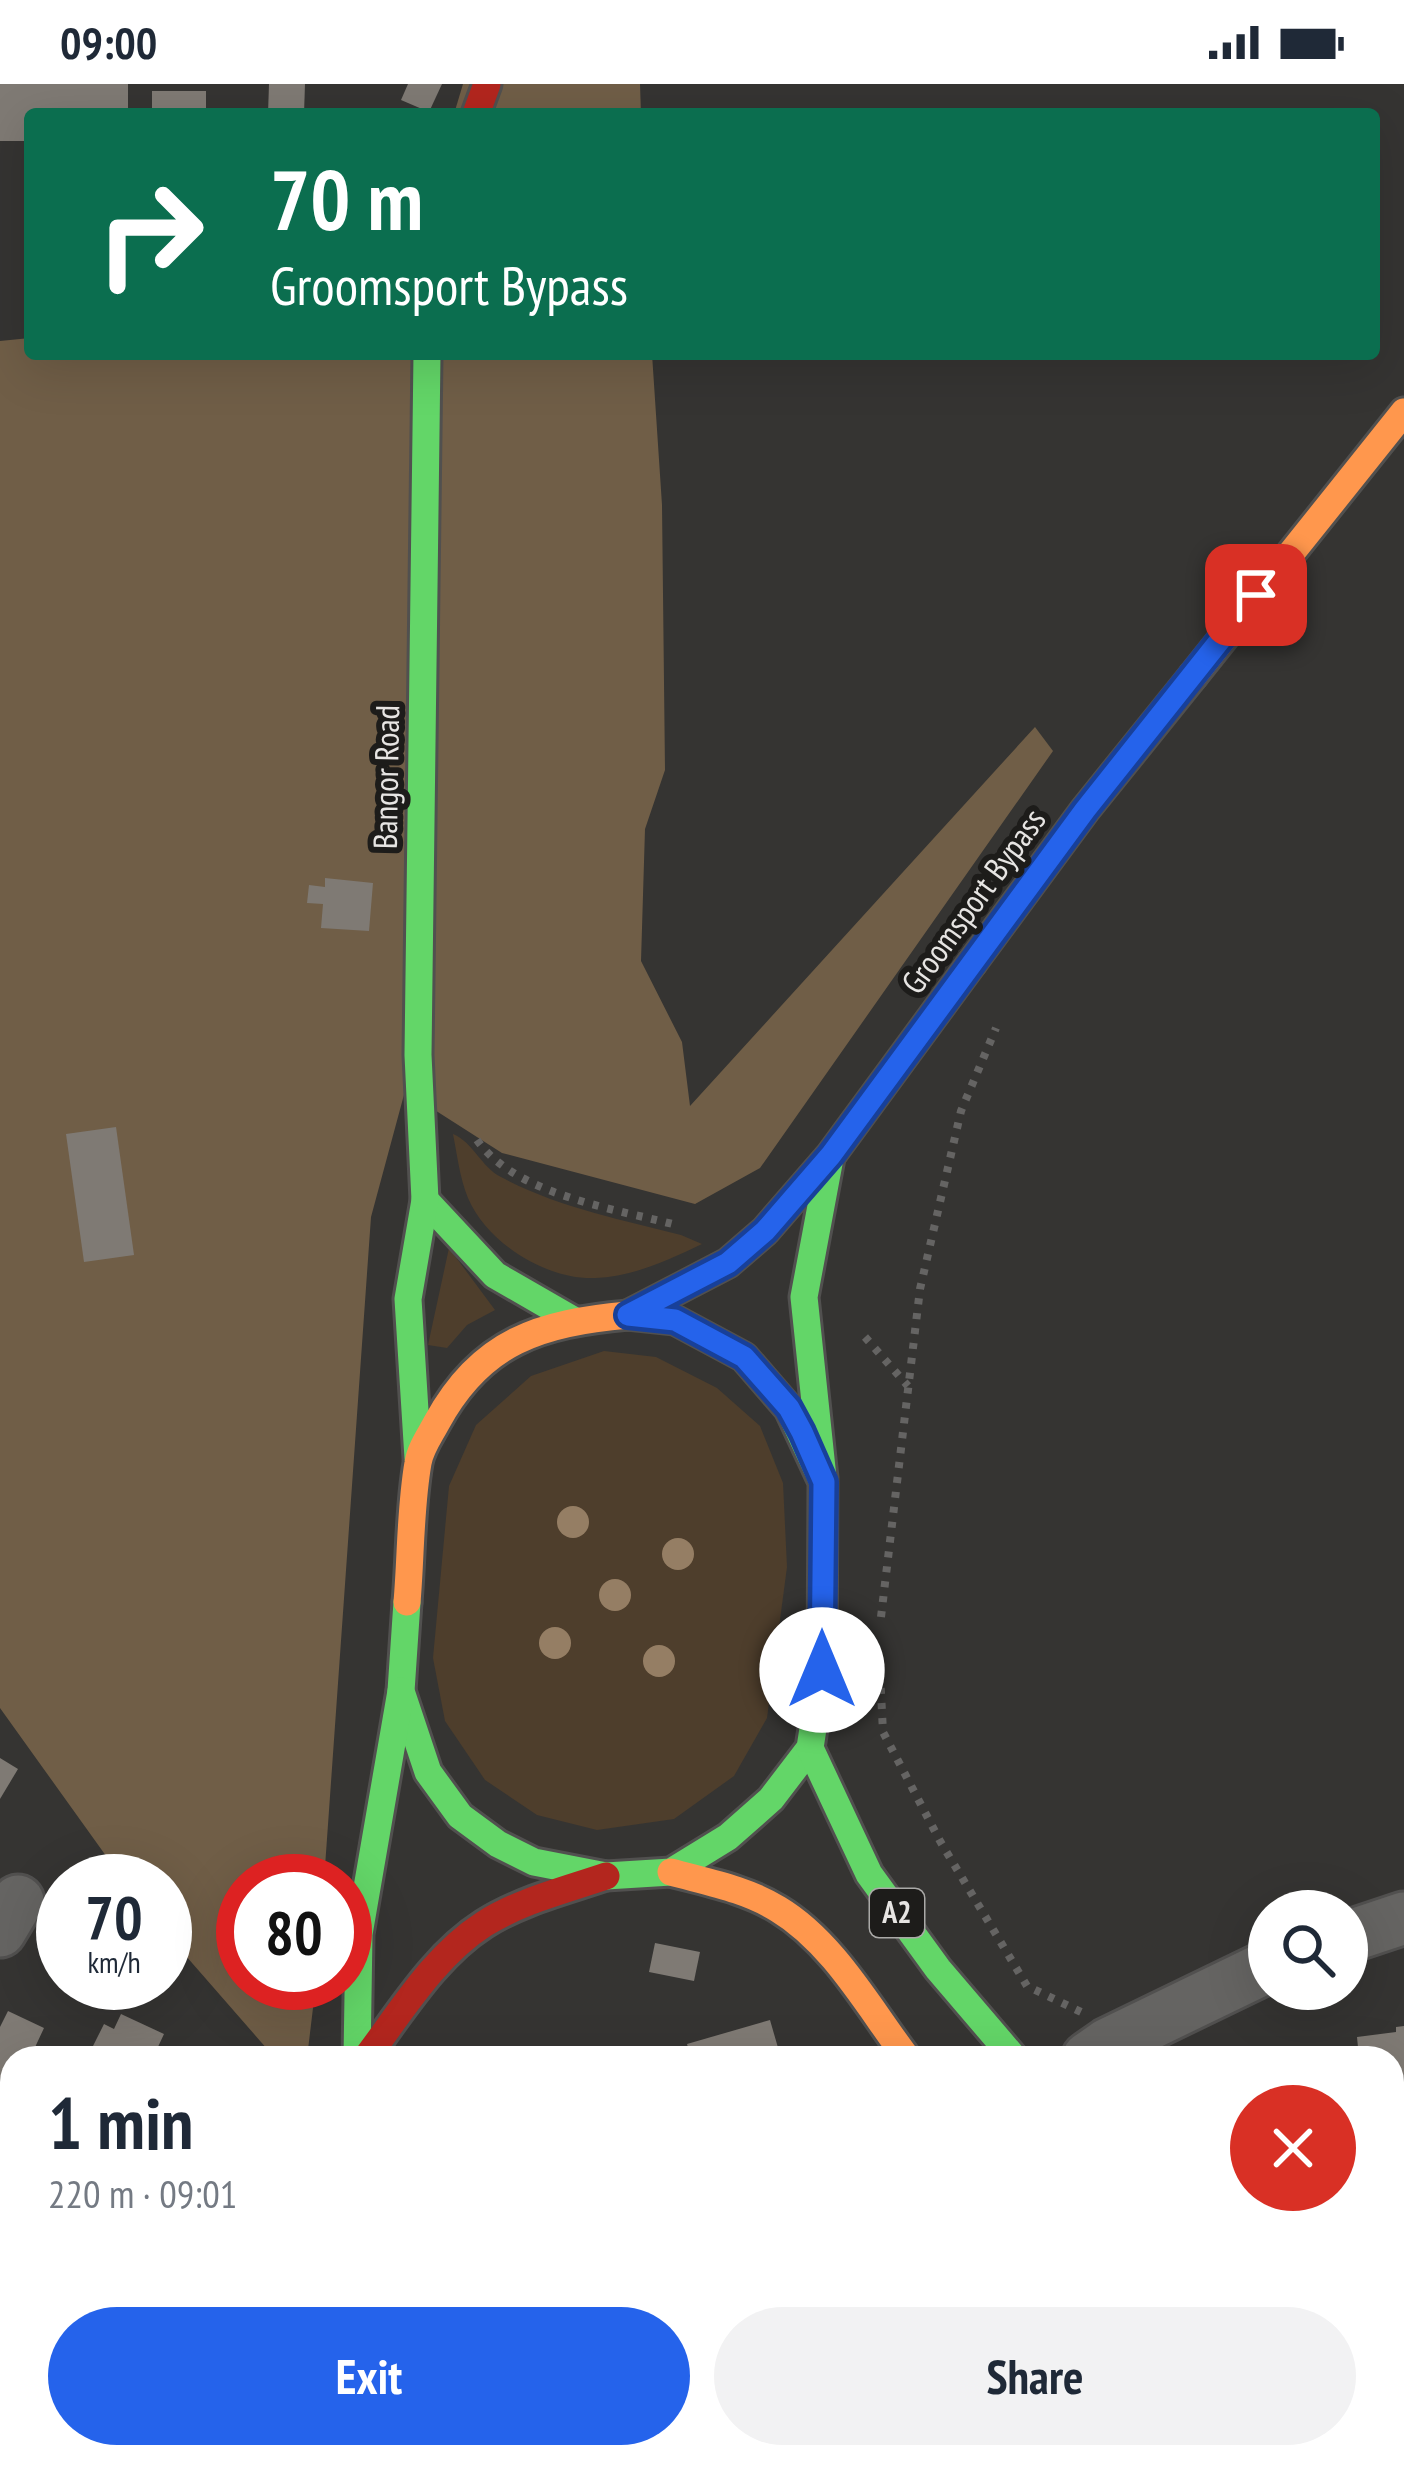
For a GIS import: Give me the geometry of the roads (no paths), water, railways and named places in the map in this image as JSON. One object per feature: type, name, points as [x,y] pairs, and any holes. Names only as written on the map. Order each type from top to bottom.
[{"type":"main road","name":"Bangor Road","points":[[418,1458],[409,1299],[425,1200],[418,1055],[427,360]]},
{"type":"main road","name":"Groomsport Bypass","points":[[628,1315],[728,1263],[765,1231],[831,1155],[1085,810],[1404,412]]},
{"type":"main road","name":"Groomsport Bypass","points":[[824,1482],[804,1297],[831,1155]]},
{"type":"main road","points":[[425,1200],[495,1275],[573,1320]]},
{"type":"main road","name":"A2","points":[[670,1872],[728,1837],[771,1799],[810,1748],[822,1670],[824,1482],[789,1408],[744,1357],[675,1320],[628,1315],[573,1320],[483,1360],[457,1386],[418,1458],[401,1690],[428,1772],[460,1816],[498,1844],[534,1862],[606,1876],[670,1872],[724,1886],[781,1910],[830,1958],[898,2046]]},
{"type":"main road","points":[[357,2046],[359,1934],[401,1690]]},
{"type":"main road","name":"A2","points":[[810,1748],[869,1874],[938,1970],[1004,2046]]},
{"type":"main road","points":[[375,2046],[434,1972],[481,1926],[606,1876]]},
{"type":"street","points":[[1368,1930],[1404,1918]]},
{"type":"street","points":[[1108,2046],[1248,1976]]}]
